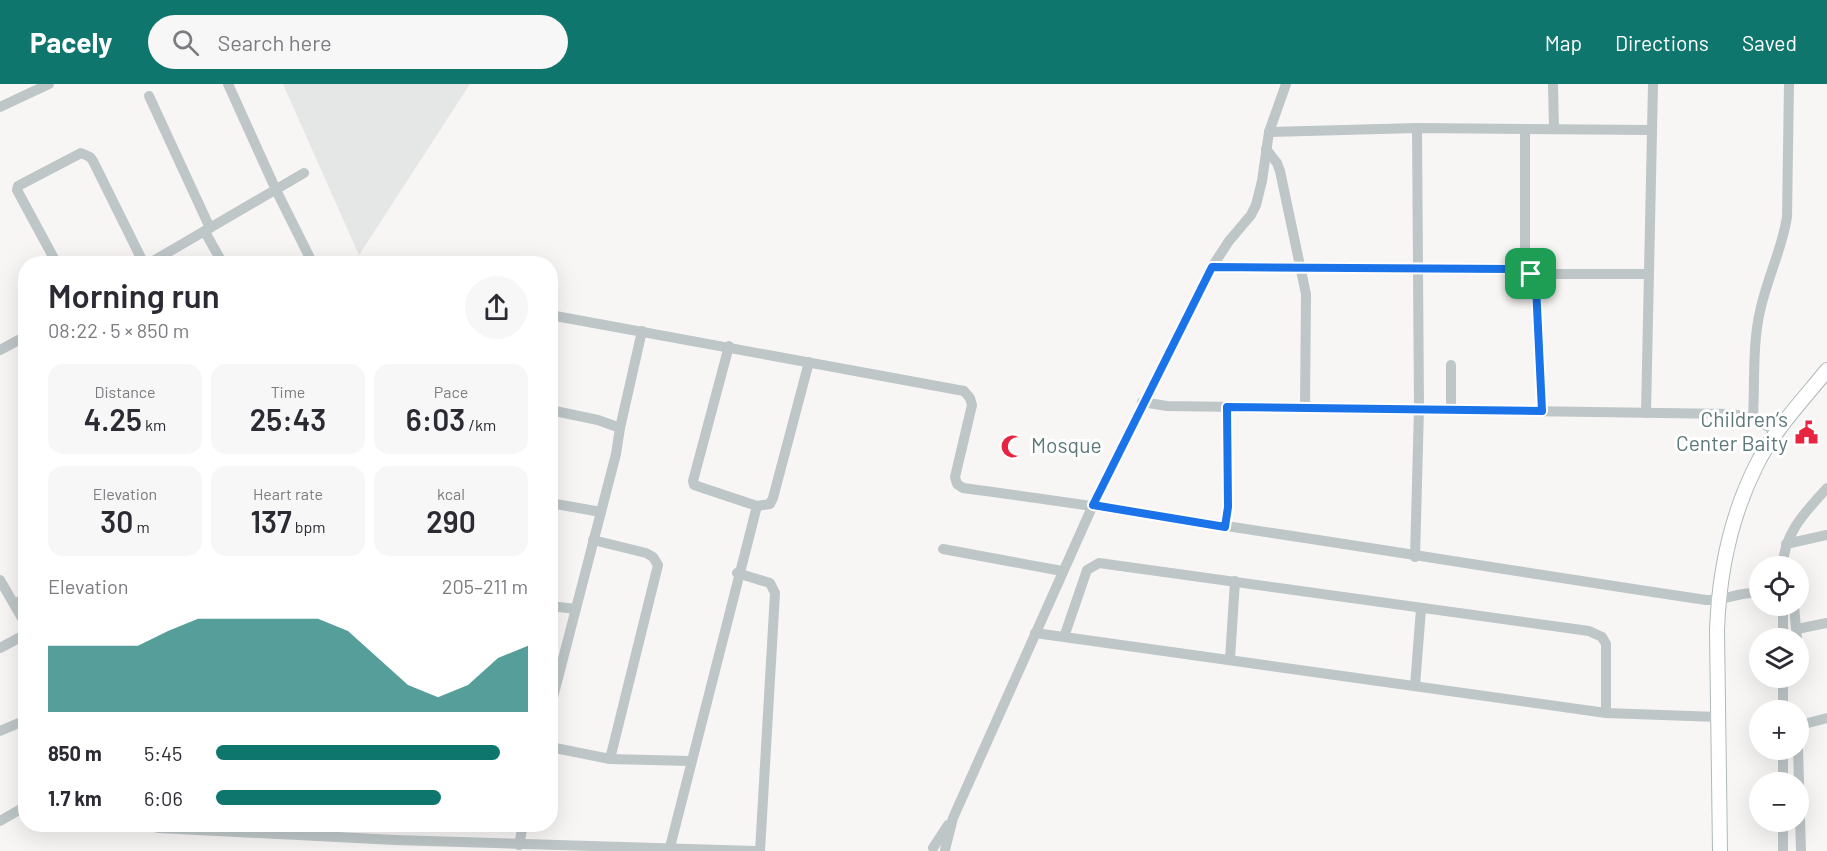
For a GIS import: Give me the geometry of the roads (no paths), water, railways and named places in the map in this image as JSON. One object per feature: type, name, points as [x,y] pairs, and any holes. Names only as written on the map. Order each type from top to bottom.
[{"type":"main road","points":[[1720,851],[1718,600],[1735,518],[1756,464],[1827,370]]},
{"type":"main road","points":[[1752,479],[1827,385]]},
{"type":"street","points":[[0,93],[2,106],[49,84]]},
{"type":"street","points":[[228,84],[276,190],[310,256]]},
{"type":"street","points":[[938,850],[1062,571],[1142,402],[1212,267],[1229,241],[1251,215],[1262,181],[1269,132],[1286,84]]},
{"type":"street","points":[[1553,84],[1554,129]]},
{"type":"street","points":[[1646,413],[1647,274],[1653,84]]},
{"type":"street","points":[[1753,418],[1758,321],[1764,295],[1784,237],[1789,84]]},
{"type":"street","points":[[149,96],[220,256]]},
{"type":"street","points":[[1269,132],[1417,128],[1652,130]]},
{"type":"street","points":[[1415,557],[1419,408],[1417,128]]},
{"type":"street","points":[[1526,129],[1525,262],[1536,286],[1542,411]]},
{"type":"street","points":[[1266,148],[1277,163],[1303,269],[1307,307],[1305,408]]},
{"type":"street","points":[[53,256],[17,190],[18,186],[81,153],[93,161],[142,256]]},
{"type":"street","points":[[160,256],[304,173]]},
{"type":"street","points":[[1212,267],[1513,269],[1531,274],[1647,274]]},
{"type":"street","points":[[558,316],[729,346],[967,393],[972,405],[955,477],[961,487],[1093,505],[1415,557],[1718,600],[1749,593]]},
{"type":"street","points":[[558,678],[601,512],[642,331]]},
{"type":"street","points":[[0,350],[18,340]]},
{"type":"street","points":[[729,346],[693,480],[694,485],[757,506],[770,504],[773,498],[809,362]]},
{"type":"street","points":[[1451,365],[1451,409]]},
{"type":"street","points":[[1142,402],[1160,406],[1730,414],[1753,418],[1778,432]]},
{"type":"street","points":[[1225,527],[1228,507],[1227,407]]},
{"type":"street","points":[[558,412],[598,420],[620,428]]},
{"type":"street","points":[[1784,556],[1786,544],[1797,525],[1827,488]]},
{"type":"street","points":[[558,504],[601,512]]},
{"type":"street","points":[[669,850],[738,573],[757,506]]},
{"type":"street","points":[[1786,544],[1827,535]]},
{"type":"street","points":[[593,540],[650,555],[656,561],[658,570],[610,759]]},
{"type":"street","points":[[943,549],[1062,571]]},
{"type":"street","points":[[1064,637],[1088,570],[1094,564],[1235,581],[1596,633],[1602,637],[1608,651],[1606,713]]},
{"type":"street","points":[[738,573],[770,583],[776,593],[760,851]]},
{"type":"street","points":[[0,580],[18,610]]},
{"type":"street","points":[[1230,659],[1235,581]]},
{"type":"street","points":[[558,607],[576,609]]},
{"type":"street","points":[[1415,686],[1421,609]]},
{"type":"street","points":[[1809,630],[1827,623]]},
{"type":"street","points":[[1035,633],[1606,713],[1718,717]]},
{"type":"street","points":[[0,648],[18,638]]},
{"type":"street","points":[[1809,723],[1827,718]]},
{"type":"street","points":[[0,731],[18,723]]},
{"type":"street","points":[[558,749],[610,759],[690,761]]},
{"type":"street","points":[[1798,760],[1801,851]]},
{"type":"street","points":[[0,821],[18,811]]},
{"type":"street","points":[[214,832],[395,846],[519,845],[566,849],[755,851]]},
{"type":"street","points":[[519,845],[522,832]]},
{"type":"street","points":[[1783,832],[1783,851]]},
{"type":"place","name":"Children’s Center Baity","points":[[1806,432]]},
{"type":"place","name":"Mosque","points":[[1013,446]]}]
